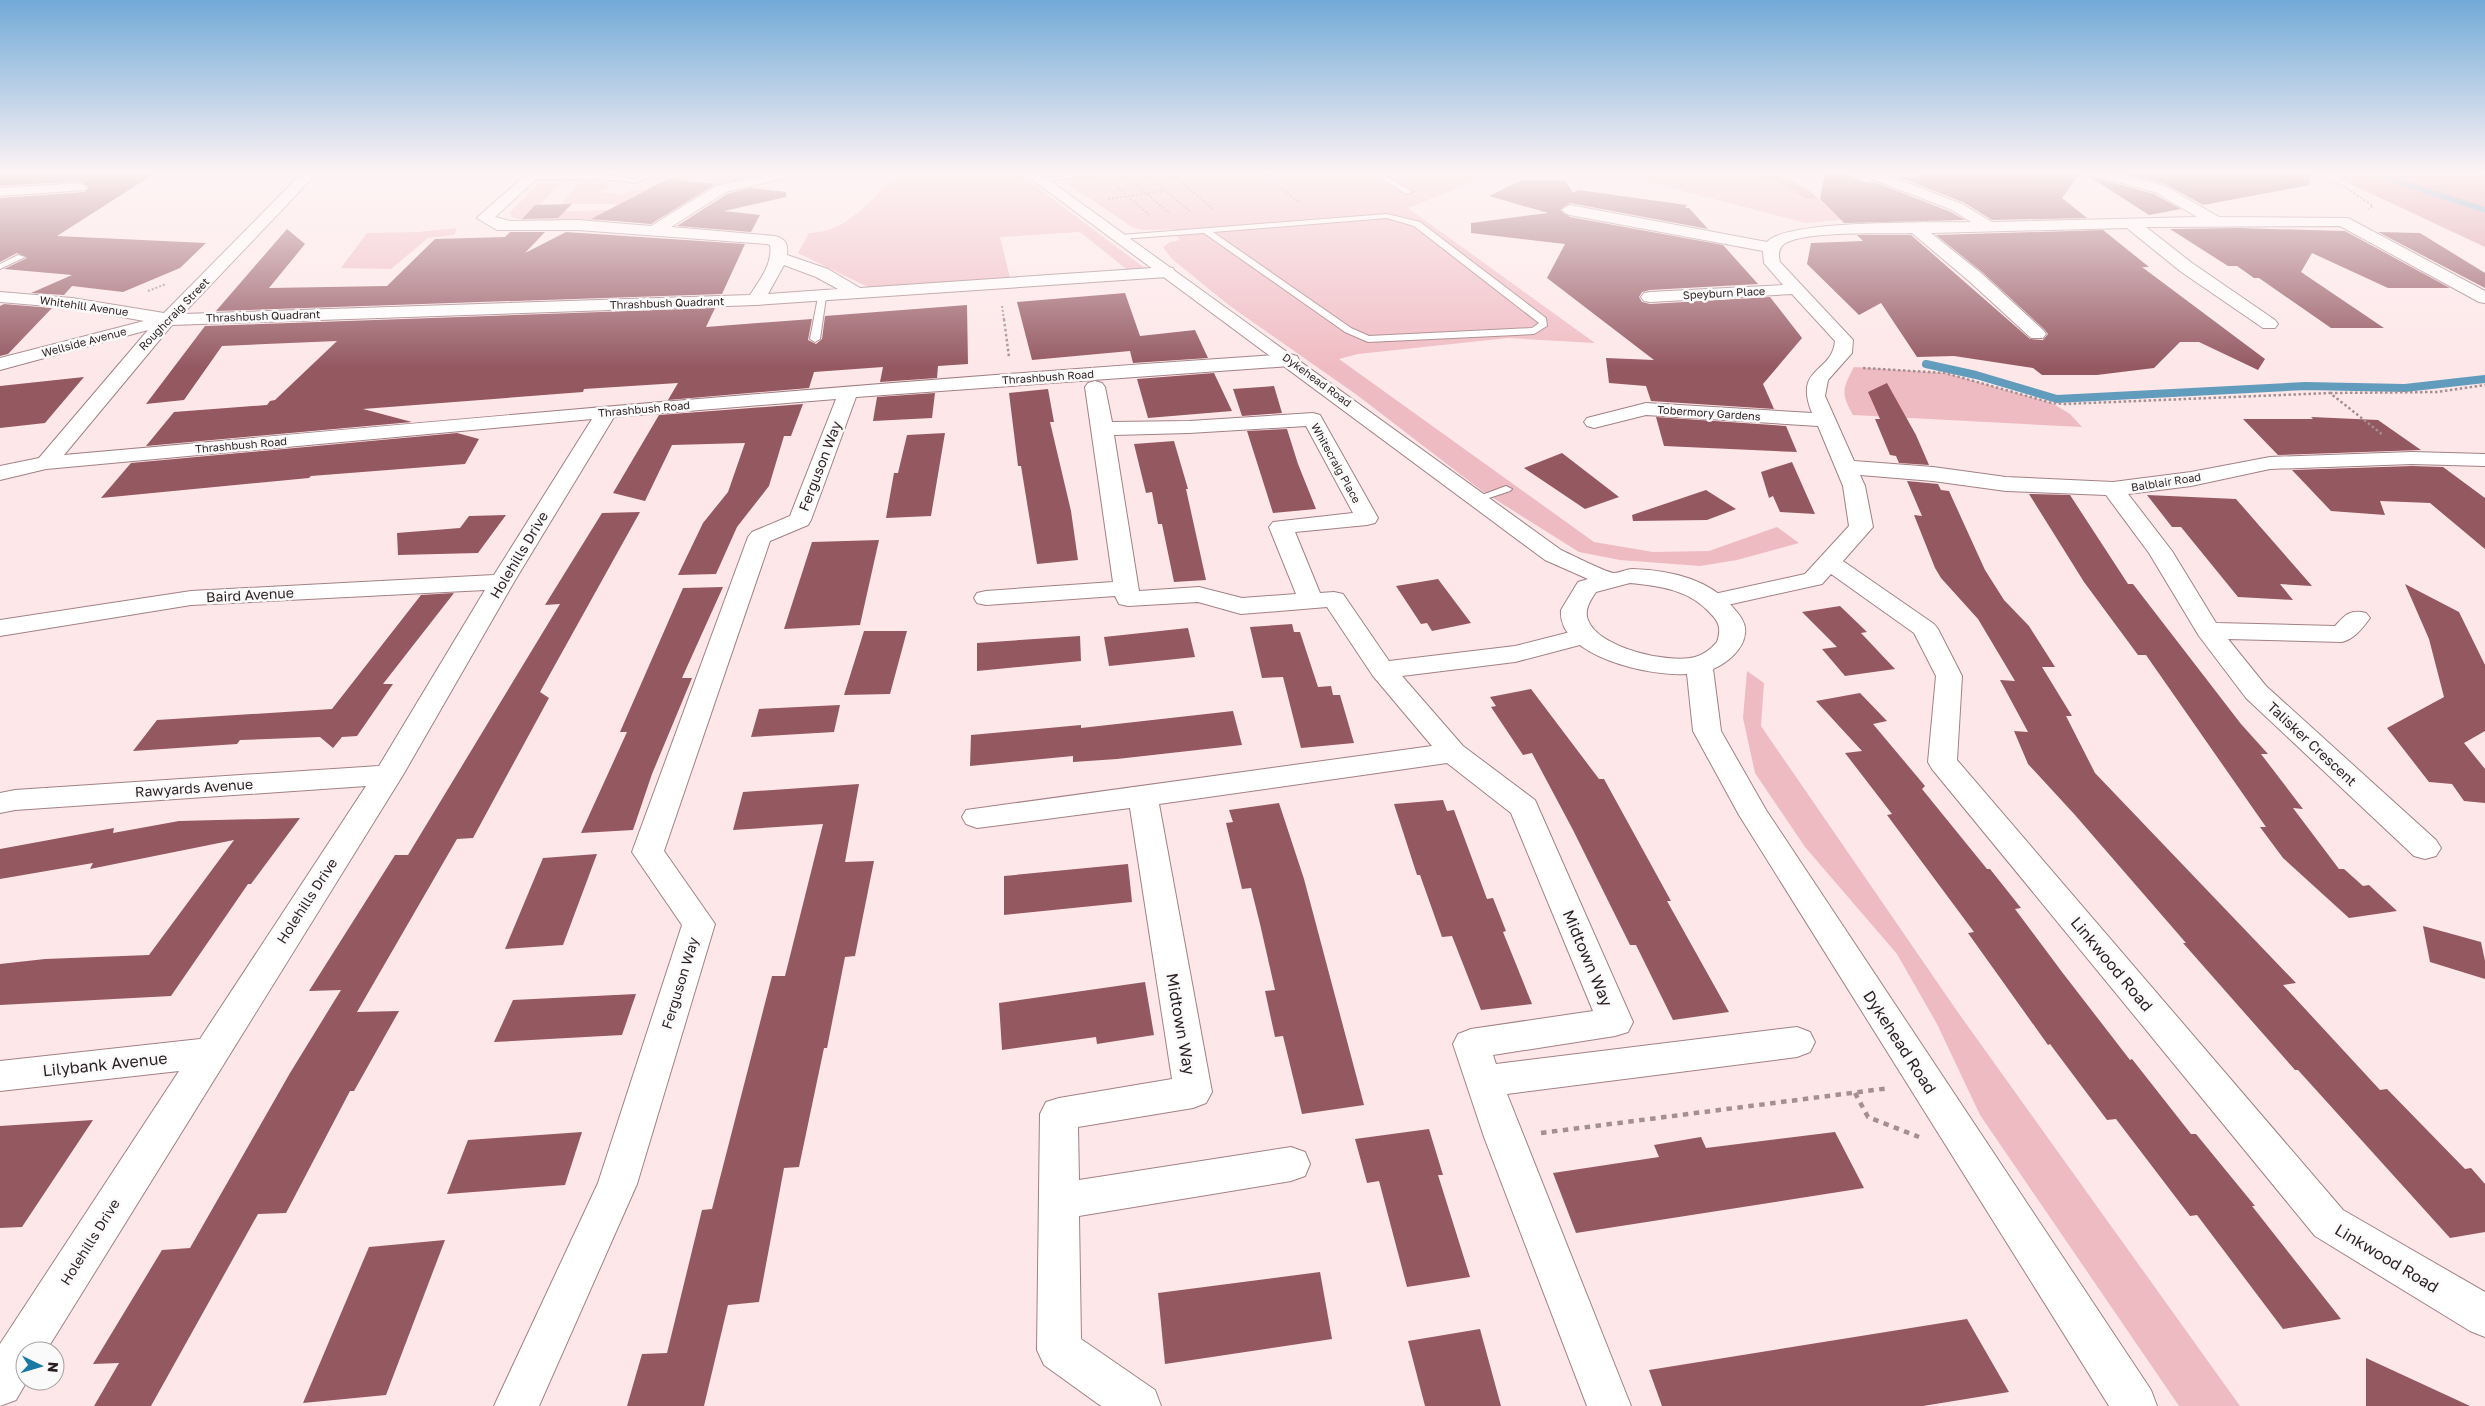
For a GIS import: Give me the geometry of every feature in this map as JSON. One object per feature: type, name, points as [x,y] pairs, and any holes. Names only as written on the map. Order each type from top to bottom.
[{"type":"street","name":"Roughcraig Street","points":[[46,463],[167,320],[247,238]]},
{"type":"street","points":[[752,238],[778,242],[779,258],[756,300]]},
{"type":"street","name":"Dykehead Road","points":[[1122,238],[1553,554],[1610,580]]},
{"type":"street","points":[[1717,238],[1772,248]]},
{"type":"street","points":[[1714,601],[1813,579],[1861,528],[1854,486],[1815,396],[1819,379],[1843,353],[1844,340],[1772,263],[1770,255],[1772,248],[1775,243],[1785,238]]},
{"type":"street","points":[[1927,238],[1975,277],[2037,334]]},
{"type":"street","points":[[2149,238],[2186,267],[2269,324]]},
{"type":"street","points":[[2373,238],[2485,298]]},
{"type":"street","points":[[779,258],[822,273],[858,294]]},
{"type":"street","name":"Thrashbush Quadrant","points":[[167,320],[822,297],[1167,272]]},
{"type":"street","name":"Speyburn Place","points":[[1650,297],[1798,289]]},
{"type":"street","name":"Whitehill Avenue","points":[[0,297],[81,304],[167,320]]},
{"type":"street","name":"Wellside Avenue","points":[[0,364],[167,320]]},
{"type":"street","name":"Thrashbush Road","points":[[0,473],[46,463],[607,412],[848,392],[1290,360]]},
{"type":"street","points":[[1095,387],[1128,599],[1199,594],[1241,606],[1334,599],[1382,670],[1516,654],[1586,636]]},
{"type":"street","name":"Ferguson Way","points":[[516,1406],[617,1184],[699,924],[648,852],[760,537],[800,520],[848,392]]},
{"type":"street","name":"Tobermory Gardens","points":[[1594,422],[1646,409],[1825,420]]},
{"type":"street","name":"Holehills Drive","points":[[0,1384],[388,775],[502,582],[607,412]]},
{"type":"street","name":"Whitecraig Place","points":[[1103,429],[1170,426],[1189,428],[1313,419],[1367,518],[1281,528],[1311,601]]},
{"type":"street","name":"Balblair Road","points":[[1847,467],[1932,474],[2006,484],[2113,489],[2191,479],[2270,463],[2412,458],[2483,462]]},
{"type":"street","name":"Talisker Crescent","points":[[2113,489],[2160,551],[2208,631],[2256,692],[2425,848]]},
{"type":"street","name":"Linkwood Road","points":[[1829,562],[1925,629],[1949,676],[1942,762],[2329,1223],[2485,1316]]},
{"type":"street","points":[[1630,576],[1657,578],[1679,584],[1714,601],[1730,621],[1732,637],[1724,651],[1699,665],[1686,666],[1634,662],[1612,652],[1586,636],[1576,624],[1574,610],[1588,587],[1610,580],[1630,576]]},
{"type":"street","name":"Baird Avenue","points":[[0,628],[191,598],[502,582]]},
{"type":"street","points":[[986,598],[1126,588]]},
{"type":"street","points":[[2208,631],[2342,634],[2357,618]]},
{"type":"street","name":"Dykehead Road","points":[[1699,665],[1707,731],[1754,815],[2135,1406]]},
{"type":"street","name":"Midtown Way","points":[[1382,670],[1453,753],[1524,807],[1615,1022],[1472,1044],[1503,1138],[1609,1406]]},
{"type":"street","points":[[977,817],[1453,753]]},
{"type":"street","name":"Rawyards Avenue","points":[[0,803],[15,800],[388,775]]},
{"type":"street","name":"Midtown Way","points":[[1138,1406],[1059,1350],[1058,1201],[1059,1114],[1193,1092],[1143,796]]},
{"type":"street","points":[[1484,1081],[1797,1042]]},
{"type":"street","name":"Lilybank Avenue","points":[[0,1076],[210,1053]]},
{"type":"street","points":[[1058,1201],[1291,1164]]},
{"type":"lane","points":[[1214,238],[1348,330],[1368,339],[1534,331],[1544,324],[1543,320],[1435,238]]},
{"type":"lane","points":[[0,267],[21,257]]},
{"type":"lane","points":[[815,339],[822,297]]},
{"type":"lane","points":[[1477,498],[1506,489]]},
{"type":"path","points":[[999,284],[1012,380]]},
{"type":"path","points":[[1835,363],[1854,367],[1944,373],[2052,403],[2065,404],[2330,393],[2437,392],[2485,385]]},
{"type":"path","points":[[2330,393],[2412,458]]},
{"type":"path","points":[[1503,1138],[1892,1088]]},
{"type":"path","points":[[1855,1093],[1868,1117],[1922,1138],[1971,1149]]},
{"type":"shaded area","points":[[364,238],[431,238],[428,238],[391,269],[341,268]]},
{"type":"shaded area","points":[[806,238],[1000,238],[1010,278],[870,288],[798,253]]},
{"type":"shaded area","points":[[1087,238],[1104,238],[1146,269],[1130,272]]},
{"type":"shaded area","points":[[1178,238],[1449,238],[1595,343],[1508,338],[1358,354],[1339,359],[1594,542],[1653,552],[1709,551],[1777,527],[1799,543],[1737,560],[1700,566],[1620,560],[1579,552],[1482,491],[1357,395],[1230,306],[1172,259],[1163,247],[1170,242],[1180,240]]},
{"type":"shaded area","points":[[2465,238],[2485,238],[2485,247]]},
{"type":"shaded area","points":[[1854,367],[1945,373],[2052,403],[2070,414],[2082,427],[1853,415],[1846,402],[1844,391]]},
{"type":"shaded area","points":[[1747,671],[1764,683],[1761,726],[1957,1011],[2240,1406],[2179,1406],[1980,1115],[1937,1024],[1897,954],[1805,847],[1755,773],[1743,718]]},
{"type":"building","points":[[0,238],[91,238],[206,243],[180,268],[123,292],[72,286],[64,295],[31,293],[72,275],[4,269],[27,258],[17,253],[0,262]]},
{"type":"building","points":[[280,238],[297,238],[305,244],[269,288],[387,286],[435,239],[540,238],[525,253],[555,238],[650,238],[745,244],[722,294],[216,311]]},
{"type":"building","points":[[1510,238],[1683,238],[1723,245],[1758,284],[1650,290],[1642,292],[1639,297],[1642,302],[1650,304],[1770,297],[1802,338],[1763,384],[1774,409],[1651,401],[1646,386],[1609,383],[1606,358],[1654,360],[1547,278],[1565,244]]},
{"type":"building","points":[[1860,238],[1914,238],[2030,339],[2043,340],[2048,334],[2044,329],[1982,272],[1939,238],[2112,238],[2149,267],[2142,267],[2265,359],[2258,370],[2199,342],[2180,342],[2154,368],[2097,375],[2042,375],[2033,368],[1954,356],[1917,357],[1881,303],[1859,315],[1807,264],[1811,243],[1863,241]]},
{"type":"building","points":[[2184,238],[2357,238],[2450,288],[2388,288],[2312,253],[2301,272],[2384,328],[2331,328],[2259,278],[2254,278],[2237,266],[2228,266]]},
{"type":"building","points":[[2389,238],[2427,238],[2485,273],[2485,288]]},
{"type":"building","points":[[1125,293],[1140,336],[1195,330],[1208,358],[1133,363],[1130,351],[1032,360],[1017,302]]},
{"type":"building","points":[[4,304],[52,308],[8,354],[0,356],[0,306]]},
{"type":"building","points":[[967,305],[968,364],[938,366],[937,378],[880,382],[883,367],[814,372],[809,388],[668,400],[678,383],[584,389],[583,392],[363,409],[412,422],[146,446],[174,412],[267,405],[270,401],[275,400],[337,341],[222,346],[184,400],[146,404],[205,326],[715,308],[706,327],[812,319],[808,340],[816,344],[822,339],[825,316]]},
{"type":"building","points":[[1214,373],[1232,411],[1148,418],[1137,379]]},
{"type":"building","points":[[84,377],[45,423],[0,428],[0,386]]},
{"type":"building","points":[[1887,383],[1916,435],[1929,465],[1899,463],[1896,456],[1890,455],[1875,419],[1880,419],[1868,392]]},
{"type":"building","points":[[1274,386],[1282,413],[1242,416],[1233,389]]},
{"type":"building","points":[[1048,389],[1054,422],[1050,422],[1071,511],[1078,560],[1037,564],[1021,466],[1018,466],[1009,393]]},
{"type":"building","points":[[935,393],[932,418],[873,421],[877,397]]},
{"type":"building","points":[[803,404],[791,436],[784,436],[769,486],[737,527],[716,574],[678,575],[703,523],[728,492],[745,443],[672,445],[645,501],[613,493],[659,415]]},
{"type":"building","points":[[1656,417],[1786,426],[1797,452],[1664,446]]},
{"type":"building","points":[[2311,417],[2378,420],[2421,450],[2278,455],[2243,419],[2313,419]]},
{"type":"building","points":[[1287,429],[1298,464],[1316,509],[1273,513],[1247,431]]},
{"type":"building","points":[[457,433],[479,439],[465,464],[311,476],[309,478],[101,498],[131,463]]},
{"type":"building","points":[[945,433],[931,516],[886,518],[894,473],[898,473],[907,435]]},
{"type":"building","points":[[1174,441],[1188,489],[1186,489],[1206,580],[1174,582],[1162,524],[1158,524],[1152,492],[1146,493],[1134,444]]},
{"type":"building","points":[[1562,453],[1619,497],[1585,509],[1524,468]]},
{"type":"building","points":[[1792,462],[1815,514],[1780,512],[1773,496],[1769,498],[1761,472]]},
{"type":"building","points":[[2412,466],[2443,467],[2485,498],[2485,549],[2430,503],[2380,501],[2385,515],[2331,511],[2292,470]]},
{"type":"building","points":[[1907,481],[1938,484],[1941,490],[1949,491],[1985,570],[2004,600],[2029,626],[2055,667],[2042,667],[2072,716],[2066,716],[2095,773],[2296,983],[2283,985],[2380,1090],[2387,1089],[2465,1169],[2471,1168],[2485,1184],[2485,1232],[2450,1238],[2298,1070],[2295,1070],[2183,943],[2186,943],[2075,815],[2028,764],[2014,731],[2028,732],[2000,680],[2015,681],[1978,619],[1941,578],[1935,568],[1914,515],[1922,516]]},
{"type":"building","points":[[1706,490],[1736,509],[1707,520],[1633,521],[1632,515]]},
{"type":"building","points":[[2029,494],[2070,495],[2128,584],[2133,584],[2241,724],[2268,754],[2261,754],[2303,809],[2293,808],[2339,869],[2344,869],[2363,886],[2369,885],[2397,911],[2349,918],[2283,858],[2260,827],[2266,827],[2146,655],[2138,655],[2084,582]]},
{"type":"building","points":[[2147,495],[2236,499],[2312,586],[2280,584],[2293,600],[2238,597],[2181,527],[2172,527]]},
{"type":"building","points":[[640,512],[540,692],[549,698],[473,838],[457,839],[357,1012],[399,1011],[354,1091],[350,1091],[286,1213],[258,1214],[151,1406],[94,1406],[119,1363],[93,1364],[162,1250],[190,1248],[290,1073],[341,990],[309,991],[395,855],[408,855],[560,604],[545,605],[602,513]]},
{"type":"building","points":[[506,515],[478,553],[398,555],[397,533],[460,528],[469,516]]},
{"type":"building","points":[[879,540],[860,625],[784,629],[812,542]]},
{"type":"building","points":[[1438,579],[1471,623],[1432,631],[1427,623],[1421,624],[1396,586]]},
{"type":"building","points":[[2405,584],[2459,612],[2485,665],[2485,731],[2464,743],[2485,769],[2485,803],[2464,801],[2452,784],[2429,782],[2387,728],[2444,697],[2429,639]]},
{"type":"building","points":[[723,587],[682,678],[692,678],[652,774],[633,830],[581,833],[627,732],[620,732],[683,588]]},
{"type":"building","points":[[454,593],[383,684],[393,684],[357,736],[342,737],[333,748],[320,737],[240,740],[237,744],[133,751],[157,720],[332,709],[421,595]]},
{"type":"building","points":[[1840,606],[1867,632],[1861,633],[1895,669],[1845,676],[1822,649],[1837,647],[1802,612]]},
{"type":"building","points":[[1292,624],[1294,632],[1300,632],[1318,687],[1331,686],[1333,695],[1340,695],[1354,743],[1301,748],[1283,677],[1262,678],[1250,627]]},
{"type":"building","points":[[1188,628],[1195,657],[1109,666],[1104,637]]},
{"type":"building","points":[[864,631],[907,631],[890,694],[844,695]]},
{"type":"building","points":[[1080,636],[1081,661],[977,671],[977,643]]},
{"type":"building","points":[[1531,689],[1599,779],[1604,779],[1671,901],[1667,901],[1729,1012],[1673,1020],[1636,945],[1630,945],[1573,830],[1532,753],[1523,755],[1491,707],[1496,706],[1490,697]]},
{"type":"building","points":[[1860,693],[1887,721],[1873,724],[1925,786],[1922,789],[2021,908],[2015,909],[2062,972],[2130,1060],[2132,1059],[2191,1134],[2196,1134],[2255,1206],[2252,1206],[2341,1319],[2283,1329],[2197,1215],[2190,1216],[2116,1119],[2107,1120],[2050,1044],[2048,1045],[1968,933],[1974,932],[1887,815],[1892,814],[1845,753],[1862,751],[1816,701]]},
{"type":"building","points":[[840,705],[834,732],[751,737],[759,709]]},
{"type":"building","points":[[1233,711],[1242,745],[1117,759],[1073,762],[1073,756],[970,766],[971,735],[1081,725],[1081,728]]},
{"type":"building","points":[[859,784],[845,862],[874,861],[855,956],[845,957],[827,1048],[824,1048],[799,1167],[784,1168],[759,1302],[728,1305],[704,1406],[627,1406],[642,1354],[667,1353],[702,1210],[712,1209],[772,976],[785,976],[823,824],[733,830],[743,792]]},
{"type":"building","points":[[1443,800],[1447,811],[1454,810],[1487,899],[1493,898],[1506,931],[1503,932],[1532,1004],[1481,1010],[1452,936],[1442,937],[1420,875],[1417,875],[1394,804]]},
{"type":"building","points":[[1279,803],[1304,879],[1364,1105],[1302,1114],[1283,1036],[1275,1037],[1265,991],[1275,990],[1260,924],[1251,888],[1242,889],[1226,823],[1233,822],[1229,810]]},
{"type":"building","points":[[300,818],[251,884],[248,884],[171,996],[0,1005],[0,964],[45,959],[149,955],[234,840],[90,869],[93,863],[0,879],[0,849],[114,828],[113,833],[179,821]]},
{"type":"building","points":[[597,854],[563,945],[505,949],[543,858]]},
{"type":"building","points":[[1128,864],[1132,902],[1004,915],[1004,876]]},
{"type":"building","points":[[2423,926],[2481,942],[2485,961],[2485,979],[2430,962]]},
{"type":"building","points":[[1145,982],[1154,1035],[1097,1044],[1096,1037],[1002,1050],[999,1003]]},
{"type":"building","points":[[636,994],[622,1035],[494,1042],[513,1000]]},
{"type":"building","points":[[93,1120],[22,1227],[0,1228],[0,1126]]},
{"type":"building","points":[[1429,1129],[1443,1175],[1438,1175],[1470,1277],[1407,1287],[1379,1181],[1367,1183],[1355,1139]]},
{"type":"building","points":[[582,1132],[565,1185],[447,1194],[468,1140]]},
{"type":"building","points":[[1835,1132],[1864,1188],[1576,1233],[1553,1173],[1659,1157],[1654,1145],[1701,1137],[1706,1148]]},
{"type":"building","points":[[445,1240],[386,1395],[303,1403],[369,1247]]},
{"type":"building","points":[[1320,1272],[1332,1339],[1165,1364],[1158,1293]]},
{"type":"building","points":[[1967,1319],[2009,1392],[1923,1406],[1662,1406],[1649,1370]]},
{"type":"building","points":[[1480,1329],[1501,1406],[1425,1406],[1408,1341]]},
{"type":"building","points":[[2366,1358],[2470,1406],[2366,1406]]},
{"type":"waterway","points":[[1926,364],[1976,375],[2057,399],[2305,386],[2405,388],[2485,379]]}]
